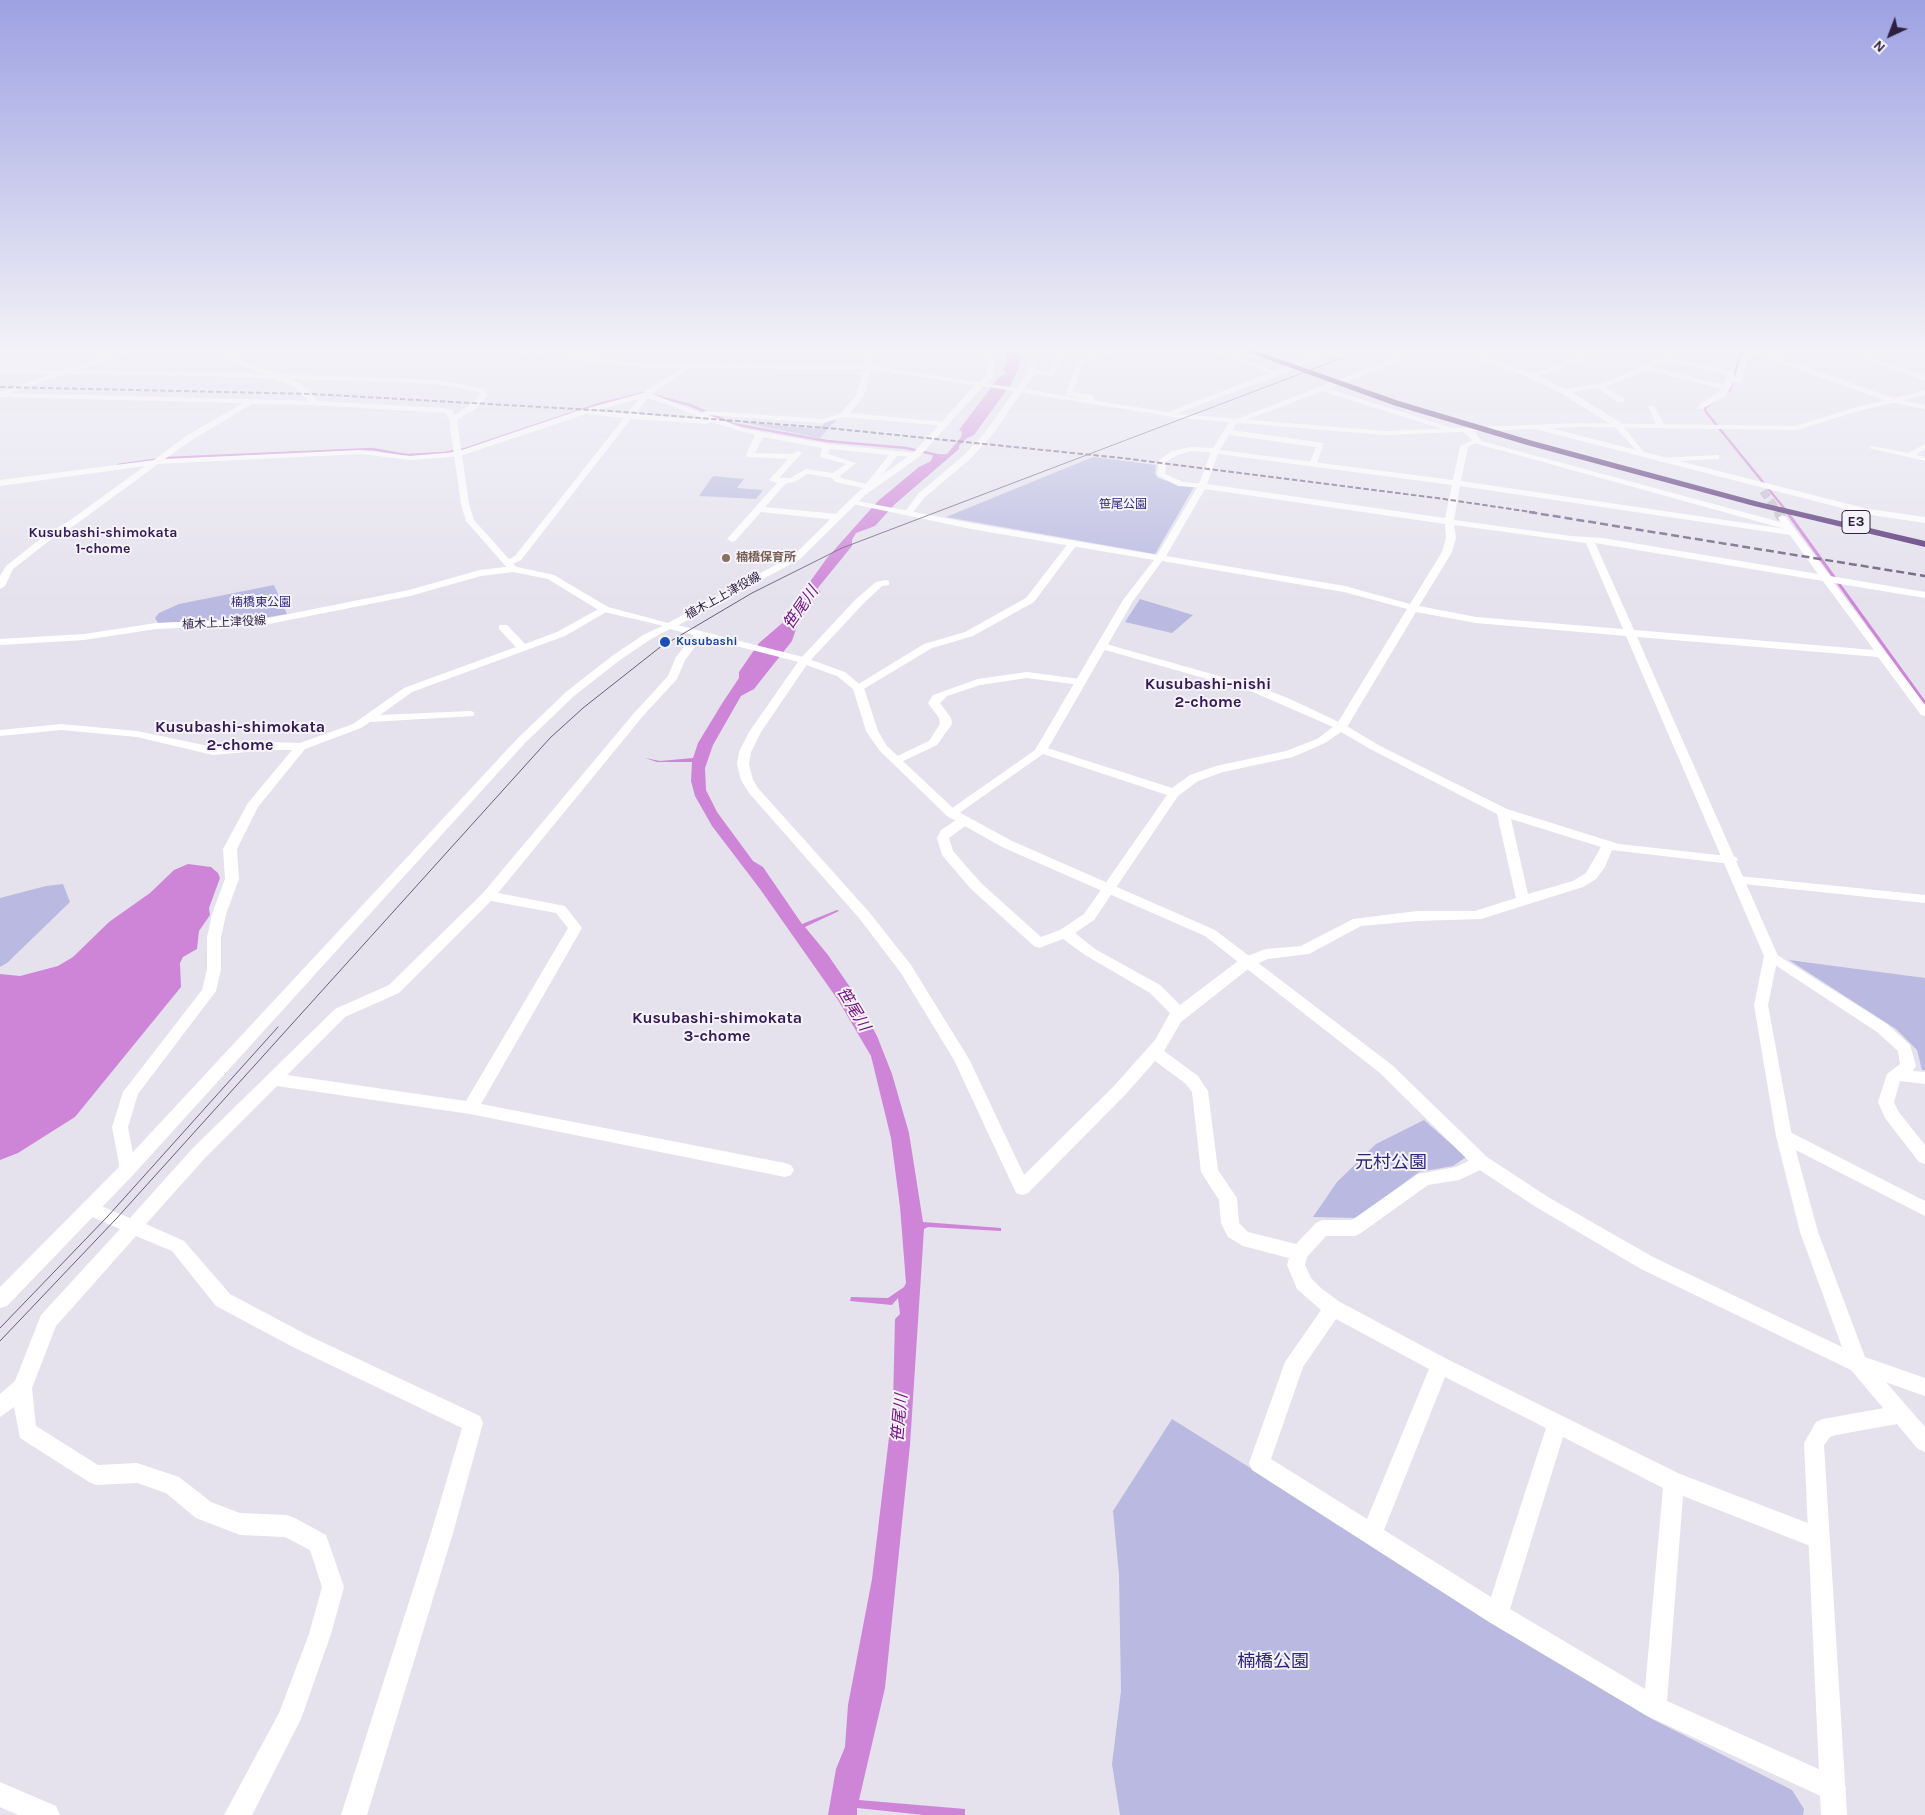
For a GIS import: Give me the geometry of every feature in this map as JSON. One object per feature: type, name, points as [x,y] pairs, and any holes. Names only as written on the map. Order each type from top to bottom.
[{"type":"highway","name":"E3","points":[[1512,435],[1764,493],[1790,509],[1925,544]]},
{"type":"highway","name":"E3","points":[[1514,435],[1534,441]]},
{"type":"highway","name":"E3","points":[[1790,509],[1925,538]]},
{"type":"street","points":[[0,586],[9,568],[39,544],[195,435]]},
{"type":"street","points":[[455,435],[470,521],[511,566],[614,435]]},
{"type":"street","points":[[0,483],[156,462],[310,453],[360,452],[410,458],[457,454],[515,435]]},
{"type":"street","points":[[760,435],[750,455],[794,457]]},
{"type":"street","points":[[764,435],[827,446],[916,455]]},
{"type":"street","name":"植木上上津役線","points":[[0,642],[84,637],[156,626],[269,621],[410,593],[511,566],[551,577],[604,609],[669,626],[797,557],[837,517],[856,504],[866,489],[916,455],[935,435]]},
{"type":"street","points":[[906,512],[926,491],[976,449],[986,435]]},
{"type":"street","points":[[951,813],[1041,750],[1128,600],[1160,558],[1202,486],[1215,451],[1225,435]]},
{"type":"street","points":[[1247,435],[1321,445],[1313,464]]},
{"type":"street","points":[[1473,435],[1477,441]]},
{"type":"street","points":[[1567,435],[1661,460],[1764,493],[1868,512],[1925,520]]},
{"type":"street","points":[[1626,435],[1642,455]]},
{"type":"street","points":[[965,820],[946,833],[943,838],[947,852],[976,886],[1039,943],[1065,933],[1089,917],[1174,793],[1194,778],[1220,769],[1289,754],[1321,741],[1340,727],[1448,552],[1451,538],[1449,522],[1464,446],[1477,441],[1787,526],[1832,578],[1882,654],[1925,713]]},
{"type":"street","points":[[807,443],[773,480],[792,480],[806,471],[835,476],[838,480],[866,489],[895,453]]},
{"type":"street","points":[[827,446],[823,455],[852,463],[835,476]]},
{"type":"street","points":[[1908,456],[1925,446]]},
{"type":"street","points":[[1872,448],[1925,460]]},
{"type":"street","points":[[1787,526],[1191,449],[1175,453],[1163,460],[1161,475],[1182,484],[1589,540],[1832,578],[1925,595]]},
{"type":"street","points":[[1661,460],[1716,457]]},
{"type":"street","points":[[732,539],[783,481]]},
{"type":"street","points":[[856,504],[1345,589],[1412,608],[1476,620],[1882,654]]},
{"type":"street","points":[[758,509],[837,517]]},
{"type":"street","points":[[1589,540],[1731,860],[1771,956],[1893,1036],[1905,1049],[1908,1066],[1893,1078],[1888,1088],[1886,1102],[1891,1114],[1925,1157]]},
{"type":"street","points":[[858,688],[928,646],[969,634],[1030,600],[1073,543]]},
{"type":"street","points":[[886,583],[879,584],[860,601],[801,660],[755,732],[745,752],[743,764],[747,780],[753,790],[864,915],[906,969],[961,1059],[1022,1188],[1154,1052],[1179,1014],[1247,962],[1266,954],[1304,952],[1358,922],[1417,916],[1476,916],[1578,884],[1591,876],[1598,867],[1608,845]]},
{"type":"street","points":[[0,733],[61,726],[137,734],[213,751],[270,746],[301,747],[357,726],[370,719],[408,690],[561,634],[604,609]]},
{"type":"street","points":[[0,1300],[127,1170],[521,741],[570,694],[616,658],[647,637],[669,626],[801,660],[841,674],[858,688],[872,731],[883,748],[951,813],[1007,844],[1180,918],[1210,933],[1386,1068],[1481,1162],[1542,1202],[1646,1263],[1858,1364],[1925,1387]]},
{"type":"street","points":[[503,627],[522,647]]},
{"type":"street","points":[[0,1408],[22,1388],[48,1321],[199,1153],[340,1013],[394,989],[488,896],[608,751],[673,677],[680,659],[704,635]]},
{"type":"street","points":[[1102,646],[1257,690],[1340,727],[1384,752],[1503,812],[1608,845],[1731,860]]},
{"type":"street","points":[[895,760],[933,742],[946,724],[945,718],[934,703],[937,697],[943,694],[978,682],[1027,675],[1080,682]]},
{"type":"street","points":[[370,719],[470,714]]},
{"type":"street","points":[[127,1170],[120,1127],[131,1092],[168,1041],[209,991],[219,914],[232,879],[230,849],[252,806],[301,747]]},
{"type":"street","points":[[1041,750],[1174,793]]},
{"type":"street","points":[[1503,812],[1523,900]]},
{"type":"street","points":[[1739,880],[1925,899]]},
{"type":"street","points":[[470,1108],[575,928],[560,909],[488,896]]},
{"type":"street","points":[[1065,933],[1090,952],[1155,989],[1169,1000],[1179,1014]]},
{"type":"street","points":[[1771,956],[1761,1005],[1784,1136],[1809,1232],[1858,1364],[1925,1442]]},
{"type":"street","points":[[1154,1052],[1192,1080],[1200,1091],[1210,1172],[1228,1198],[1230,1222],[1234,1232],[1243,1238],[1299,1252]]},
{"type":"street","points":[[1898,1075],[1925,1078]]},
{"type":"street","points":[[272,1079],[470,1108],[786,1170]]},
{"type":"street","points":[[1784,1136],[1924,1207]]},
{"type":"street","points":[[1481,1162],[1460,1173],[1424,1179],[1355,1228],[1322,1228],[1299,1252],[1296,1265],[1304,1282],[1315,1295],[1333,1308],[1440,1366],[1674,1482],[1818,1538]]},
{"type":"street","points":[[89,1208],[178,1246],[223,1300],[300,1341],[473,1423],[442,1533],[354,1815]]},
{"type":"street","points":[[1333,1308],[1295,1362],[1259,1463],[1497,1614],[1655,1708],[1834,1789]]},
{"type":"street","points":[[1372,1534],[1440,1366]]},
{"type":"street","points":[[22,1388],[27,1431],[96,1475],[137,1473],[172,1484],[204,1510],[240,1524],[287,1526],[318,1543],[333,1587],[320,1634],[289,1719],[240,1811],[236,1815]]},
{"type":"street","points":[[1834,1815],[1814,1443],[1823,1429],[1836,1425],[1901,1415]]},
{"type":"street","points":[[1497,1614],[1557,1424]]},
{"type":"street","points":[[1655,1708],[1674,1482]]},
{"type":"street","points":[[0,1794],[47,1815]]},
{"type":"green space","points":[[804,435],[823,435],[820,438]]},
{"type":"green space","name":"笹尾公園","points":[[1093,457],[1156,465],[1155,474],[1158,478],[1179,485],[1194,487],[1155,554],[946,517]]},
{"type":"green space","points":[[713,476],[744,479],[737,488],[763,490],[756,499],[699,496]]},
{"type":"green space","name":"楠橋東公園","points":[[274,585],[287,614],[263,618],[163,623],[158,623],[155,618],[159,613],[179,604]]},
{"type":"green space","points":[[1140,599],[1193,615],[1172,633],[1125,622]]},
{"type":"green space","points":[[63,884],[70,902],[7,963],[0,967],[0,898],[46,886]]},
{"type":"green space","points":[[1789,960],[1925,978],[1925,1070],[1922,1070],[1917,1050],[1896,1029]]},
{"type":"green space","name":"元村公園","points":[[1424,1120],[1466,1157],[1453,1166],[1419,1172],[1356,1218],[1313,1217],[1337,1182],[1376,1144]]},
{"type":"green space","name":"楠橋公園","points":[[1172,1419],[1652,1719],[1792,1790],[1804,1809],[1803,1815],[1120,1815],[1112,1764],[1121,1691],[1119,1575],[1113,1511]]},
{"type":"water","name":"笹尾川","points":[[961,435],[974,435],[967,438],[959,446],[959,449],[895,504],[875,526],[856,533],[852,540],[852,546],[817,589],[821,592],[814,597],[798,623],[792,641],[754,689],[741,696],[713,745],[705,768],[706,790],[717,812],[753,861],[763,867],[802,924],[837,910],[839,911],[805,927],[828,955],[852,990],[877,1036],[892,1074],[909,1133],[923,1222],[1001,1228],[1001,1231],[928,1227],[924,1229],[910,1445],[885,1688],[859,1800],[965,1809],[965,1815],[924,1815],[857,1808],[857,1815],[828,1815],[836,1769],[845,1747],[848,1705],[872,1579],[893,1404],[895,1319],[900,1314],[898,1298],[892,1305],[850,1301],[851,1297],[888,1298],[904,1287],[906,1283],[900,1207],[891,1138],[871,1056],[838,1000],[760,889],[712,826],[695,796],[691,781],[692,762],[657,762],[645,758],[660,761],[693,758],[698,743],[739,678],[739,672],[759,643],[787,619],[799,597],[827,558],[878,501],[919,467],[931,461],[933,455],[947,454]]},
{"type":"water","points":[[188,864],[211,867],[218,873],[220,878],[209,908],[210,915],[199,931],[197,949],[183,957],[180,963],[181,987],[75,1117],[18,1153],[0,1160],[0,974],[20,976],[58,966],[73,957],[109,922],[150,893],[174,870]]},
{"type":"waterway","points":[[118,465],[168,458],[372,449],[407,455],[444,453],[465,449],[508,435]]},
{"type":"waterway","points":[[792,435],[827,441],[906,448],[946,457]]},
{"type":"waterway","points":[[1724,435],[1788,513]]},
{"type":"waterway","points":[[1787,512],[1925,703]]},
{"type":"tunnel","points":[[1763,491],[1779,513]]},
{"type":"tunnel","points":[[1778,512],[1782,518]]},
{"type":"tram line","points":[[0,1341],[116,1219],[550,738],[583,708],[659,648],[752,593],[842,548],[1140,435]]},
{"type":"tram line","points":[[0,1328],[108,1216],[278,1027]]},
{"type":"railway","points":[[894,435],[1122,458],[1437,498],[1538,513]]},
{"type":"railway","points":[[1529,512],[1925,576]]},
{"type":"place","name":"楠橋保育所","points":[[726,558]]},
{"type":"place","name":"Kusubashi","points":[[665,642]]},
{"type":"district","name":"Kusubashi-shimokata 1-chome","points":[[103,542]]},
{"type":"district","name":"Kusubashi-nishi 2-chome","points":[[1208,693]]},
{"type":"district","name":"Kusubashi-shimokata 2-chome","points":[[240,736]]},
{"type":"district","name":"Kusubashi-shimokata 3-chome","points":[[717,1027]]}]
